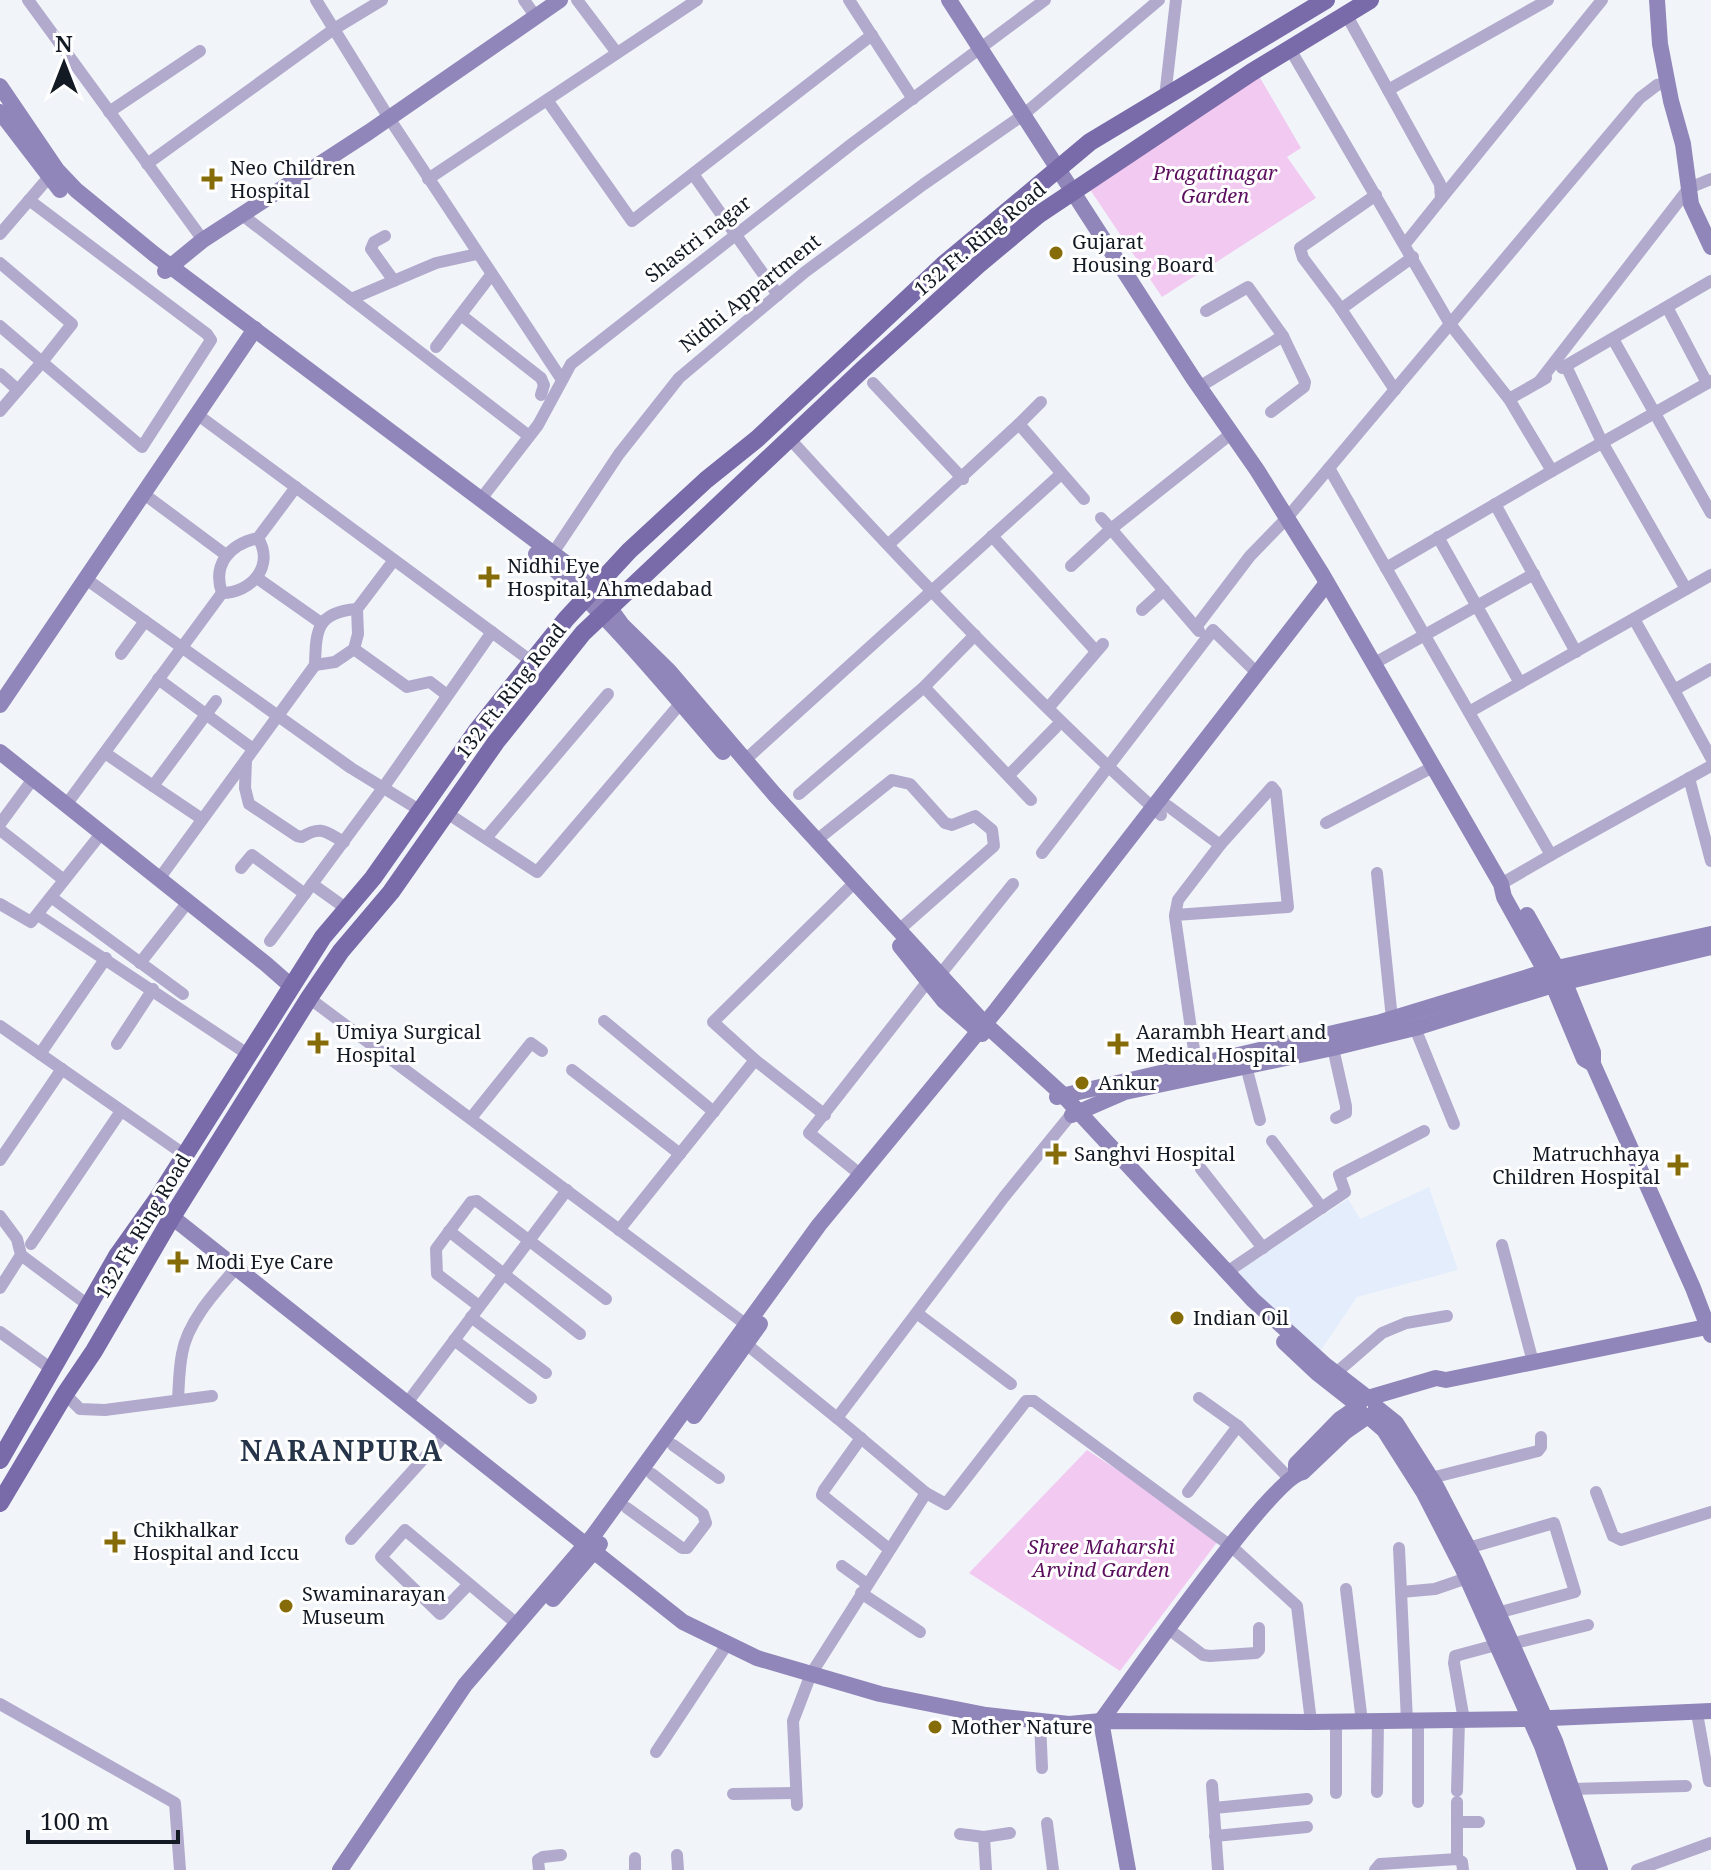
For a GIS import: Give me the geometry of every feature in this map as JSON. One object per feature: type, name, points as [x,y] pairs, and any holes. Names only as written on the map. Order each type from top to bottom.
[{"type":"main road","name":"132 Ft. Ring Road","points":[[0,1460],[88,1305],[323,937],[373,878],[478,729],[588,594],[629,551],[706,480],[757,439],[943,265],[1058,167],[1090,142],[1326,0]]},
{"type":"main road","name":"132 Ft. Ring Road","points":[[0,1503],[172,1217],[309,998],[341,951],[391,892],[523,707],[604,611],[978,265],[1038,215],[1370,0]]},
{"type":"street","points":[[28,0],[203,240]]},
{"type":"street","points":[[316,0],[428,179],[562,380]]},
{"type":"street","points":[[147,164],[334,29],[382,0]]},
{"type":"street","points":[[524,0],[536,17]]},
{"type":"street","points":[[167,269],[203,240],[389,118],[560,0]]},
{"type":"street","points":[[577,0],[617,53]]},
{"type":"street","points":[[428,179],[697,0]]},
{"type":"street","points":[[849,0],[913,99]]},
{"type":"street","points":[[949,0],[1058,167],[1071,192],[1287,518],[1501,884],[1504,897],[1555,977],[1593,1052],[1593,1064],[1710,1329],[1446,1380],[1436,1378],[1368,1407],[1303,1472],[1293,1476],[1167,1628],[1101,1721],[1128,1870]]},
{"type":"street","name":"Shastri nagar","points":[[481,499],[529,436],[571,364],[1045,0]]},
{"type":"street","name":"Nidhi Appartment","points":[[553,553],[619,454],[679,378],[778,295],[924,184],[1023,115],[1159,0]]},
{"type":"street","points":[[1165,97],[1176,0]]},
{"type":"street","points":[[1388,90],[1548,0]]},
{"type":"street","points":[[1405,244],[1602,0]]},
{"type":"street","points":[[1657,0],[1660,44],[1683,144],[1691,204],[1705,218],[1711,247]]},
{"type":"street","points":[[1346,14],[1440,184],[1441,199]]},
{"type":"street","points":[[547,100],[632,221],[872,35]]},
{"type":"street","points":[[1290,49],[1450,324],[1509,399],[1552,471]]},
{"type":"street","points":[[109,112],[200,51]]},
{"type":"street","points":[[1196,627],[1250,556],[1287,518],[1640,98],[1653,88],[1668,83]]},
{"type":"street","points":[[0,86],[66,180],[167,269]]},
{"type":"street","points":[[0,112],[68,198],[253,334],[588,594]]},
{"type":"street","points":[[693,174],[778,295]]},
{"type":"street","points":[[1,231],[49,177]]},
{"type":"street","points":[[1539,382],[1689,188],[1711,179]]},
{"type":"street","points":[[1376,195],[1300,248],[1303,258],[1395,390]]},
{"type":"street","points":[[0,326],[142,447],[211,340],[29,200]]},
{"type":"street","points":[[241,214],[529,436]]},
{"type":"street","points":[[385,236],[374,242],[371,249],[394,281]]},
{"type":"street","points":[[351,299],[436,263],[477,254]]},
{"type":"street","points":[[1341,309],[1413,257]]},
{"type":"street","points":[[0,263],[72,324],[0,411]]},
{"type":"street","points":[[436,347],[491,275]]},
{"type":"street","points":[[1509,399],[1711,281]]},
{"type":"street","points":[[1206,311],[1248,287],[1283,336],[1304,375],[1304,387],[1271,412]]},
{"type":"street","points":[[1386,568],[1709,382],[1667,307]]},
{"type":"street","points":[[461,315],[541,378],[544,385],[541,395]]},
{"type":"street","points":[[0,705],[253,334]]},
{"type":"street","points":[[253,334],[553,553],[680,704],[933,978],[1057,1097],[1253,1300],[1336,1373],[1368,1407],[1424,1493],[1503,1644],[1571,1789],[1600,1870]]},
{"type":"street","points":[[1199,387],[1283,336]]},
{"type":"street","points":[[1613,339],[1711,513]]},
{"type":"street","points":[[1566,366],[1602,442],[1686,589]]},
{"type":"street","points":[[0,374],[18,390]]},
{"type":"street","points":[[873,383],[963,479]]},
{"type":"street","points":[[889,544],[963,479],[1041,402]]},
{"type":"street","points":[[198,415],[531,661]]},
{"type":"street","points":[[1019,424],[1084,499]]},
{"type":"street","points":[[1071,566],[1111,529],[1232,433]]},
{"type":"street","points":[[789,438],[975,635],[1110,768],[1161,810],[1220,845]]},
{"type":"street","points":[[147,441],[171,454]]},
{"type":"street","points":[[1329,468],[1551,855]]},
{"type":"street","points":[[745,760],[1061,474]]},
{"type":"street","points":[[66,805],[222,593],[220,576],[226,555],[241,542],[258,538],[296,487]]},
{"type":"street","points":[[144,494],[226,555]]},
{"type":"street","points":[[1495,504],[1576,652]]},
{"type":"street","points":[[1101,518],[1206,639]]},
{"type":"street","points":[[992,536],[1099,647],[1049,707]]},
{"type":"street","points":[[1438,537],[1520,683]]},
{"type":"street","points":[[222,593],[251,586],[257,578],[262,568],[262,544],[258,538]]},
{"type":"street","points":[[315,665],[335,662],[354,649],[358,634],[357,609],[394,560]]},
{"type":"street","points":[[1373,664],[1534,574]]},
{"type":"street","points":[[1469,712],[1711,575]]},
{"type":"street","points":[[257,578],[321,623]]},
{"type":"street","points":[[86,579],[277,715],[421,811]]},
{"type":"street","points":[[1161,810],[1257,673],[1330,588]]},
{"type":"street","points":[[352,1870],[473,1691],[590,1548],[747,1334],[1161,810],[1330,588]]},
{"type":"street","points":[[1142,610],[1164,590]]},
{"type":"street","points":[[159,879],[315,665],[317,631],[321,623],[345,610],[357,609]]},
{"type":"street","points":[[604,611],[669,671],[745,760],[900,929],[933,978]]},
{"type":"street","points":[[1634,619],[1711,758]]},
{"type":"street","points":[[121,654],[145,621]]},
{"type":"street","points":[[1042,853],[1213,630],[1257,673]]},
{"type":"street","points":[[270,941],[383,788],[492,632]]},
{"type":"street","points":[[799,794],[924,687],[975,635]]},
{"type":"street","points":[[354,649],[407,687],[430,682],[447,695]]},
{"type":"street","points":[[1674,690],[1711,669]]},
{"type":"street","points":[[158,679],[206,713],[249,755]]},
{"type":"street","points":[[924,687],[1031,800]]},
{"type":"street","points":[[486,838],[608,694]]},
{"type":"street","points":[[153,786],[216,701]]},
{"type":"street","points":[[447,813],[537,872],[680,704]]},
{"type":"street","points":[[1009,775],[1056,727]]},
{"type":"street","points":[[0,752],[291,986]]},
{"type":"street","points":[[105,753],[202,819]]},
{"type":"street","points":[[249,755],[245,788],[249,804],[297,836],[319,830],[344,842]]},
{"type":"street","points":[[1501,884],[1711,766]]},
{"type":"street","points":[[1326,823],[1433,767]]},
{"type":"street","points":[[1689,778],[1711,861]]},
{"type":"street","points":[[33,779],[0,827],[64,880]]},
{"type":"street","points":[[818,839],[892,780],[910,784],[945,823],[952,825],[975,816],[992,830],[994,846],[900,929]]},
{"type":"street","points":[[1175,915],[1288,907],[1276,792],[1272,787],[1220,845],[1178,900],[1175,915],[1196,1064]]},
{"type":"street","points":[[0,904],[31,922],[96,840]]},
{"type":"street","points":[[241,868],[252,855],[347,909]]},
{"type":"street","points":[[1377,873],[1392,1019]]},
{"type":"street","points":[[861,1175],[809,1133],[1013,884]]},
{"type":"street","points":[[825,1115],[755,1060],[713,1022],[849,888]]},
{"type":"street","points":[[51,897],[183,994]]},
{"type":"street","points":[[140,963],[188,902]]},
{"type":"street","points":[[38,915],[249,1055]]},
{"type":"street","points":[[1057,1097],[1392,1019],[1711,934]]},
{"type":"street","points":[[837,1418],[1004,1197],[1073,1114],[1125,1092],[1415,1028],[1555,977],[1711,947]]},
{"type":"street","points":[[40,1054],[106,958]]},
{"type":"street","points":[[117,1044],[153,989]]},
{"type":"street","points":[[309,998],[619,1230],[747,1334],[837,1418],[926,1493],[946,1504],[1029,1399],[1232,1547],[1297,1606],[1311,1722]]},
{"type":"street","points":[[604,1021],[714,1112]]},
{"type":"street","points":[[0,1026],[185,1155]]},
{"type":"street","points":[[1415,1028],[1454,1124]]},
{"type":"street","points":[[340,1870],[465,1685],[517,1624],[627,1508],[673,1445],[819,1225],[985,1031]]},
{"type":"street","points":[[471,1118],[531,1043],[542,1051]]},
{"type":"street","points":[[1333,1048],[1346,1106],[1346,1113],[1336,1118]]},
{"type":"street","points":[[619,1230],[755,1060]]},
{"type":"street","points":[[1246,1066],[1260,1120]]},
{"type":"street","points":[[0,1160],[62,1069]]},
{"type":"street","points":[[572,1070],[680,1154]]},
{"type":"street","points":[[31,1244],[121,1111]]},
{"type":"street","points":[[1073,1114],[1247,1306],[1317,1373],[1396,1423],[1431,1478],[1468,1548],[1497,1613],[1503,1644]]},
{"type":"street","points":[[1227,1272],[1345,1192],[1339,1175],[1424,1131]]},
{"type":"street","points":[[1272,1141],[1322,1208]]},
{"type":"street","points":[[1201,1169],[1263,1248]]},
{"type":"street","points":[[407,1403],[567,1190]]},
{"type":"street","points":[[546,1373],[475,1312],[437,1274],[436,1249],[471,1202],[477,1201],[606,1299]]},
{"type":"street","points":[[0,1216],[17,1239],[21,1255],[88,1305]]},
{"type":"street","points":[[172,1217],[683,1622],[757,1658],[880,1694],[986,1715],[1069,1724],[1101,1721],[1537,1719],[1704,1712],[1709,1781]]},
{"type":"street","points":[[449,1231],[580,1334]]},
{"type":"street","points":[[1502,1245],[1533,1362]]},
{"type":"street","points":[[0,1288],[21,1255]]},
{"type":"street","points":[[178,1399],[182,1352],[189,1331],[237,1267]]},
{"type":"street","points":[[918,1314],[1011,1384]]},
{"type":"street","points":[[1336,1373],[1382,1333],[1406,1323],[1447,1316]]},
{"type":"street","points":[[0,1332],[53,1370]]},
{"type":"street","points":[[454,1340],[531,1398]]},
{"type":"street","points":[[65,1394],[80,1409],[105,1410],[212,1396]]},
{"type":"street","points":[[1199,1398],[1238,1426],[1293,1476]]},
{"type":"street","points":[[1188,1492],[1238,1426]]},
{"type":"street","points":[[351,1539],[445,1435]]},
{"type":"street","points":[[1431,1478],[1538,1451],[1541,1437]]},
{"type":"street","points":[[861,1438],[822,1495],[889,1549]]},
{"type":"street","points":[[673,1445],[719,1478]]},
{"type":"street","points":[[627,1508],[682,1548],[687,1548],[706,1523],[703,1514],[652,1474]]},
{"type":"street","points":[[1596,1492],[1613,1536],[1621,1540],[1711,1512]]},
{"type":"street","points":[[733,1794],[796,1799],[793,1721],[811,1674],[926,1493]]},
{"type":"street","points":[[1468,1548],[1554,1523],[1575,1592],[1497,1613]]},
{"type":"street","points":[[469,1584],[440,1614],[381,1557],[405,1530],[517,1624]]},
{"type":"street","points":[[1399,1548],[1418,1802]]},
{"type":"street","points":[[842,1566],[864,1588],[920,1632]]},
{"type":"street","points":[[1401,1592],[1435,1589],[1467,1578]]},
{"type":"street","points":[[1346,1589],[1370,1722],[1377,1792]]},
{"type":"street","points":[[1375,1870],[1380,1864],[1460,1864],[1457,1796],[1461,1720],[1455,1656],[1588,1625]]},
{"type":"street","points":[[1167,1628],[1203,1655],[1210,1656],[1256,1653],[1259,1650],[1259,1628]]},
{"type":"street","points":[[656,1752],[728,1643]]},
{"type":"street","points":[[0,1704],[175,1803],[180,1870]]},
{"type":"street","points":[[1537,1719],[1542,1746],[1585,1870]]},
{"type":"street","points":[[1040,1721],[1042,1768]]},
{"type":"street","points":[[1336,1722],[1336,1793]]},
{"type":"street","points":[[1212,1785],[1218,1870]]},
{"type":"street","points":[[1571,1789],[1686,1786]]},
{"type":"street","points":[[1214,1808],[1307,1799]]},
{"type":"street","points":[[1457,1822],[1479,1822]]},
{"type":"street","points":[[1047,1823],[1053,1870]]},
{"type":"street","points":[[1215,1836],[1307,1827]]},
{"type":"street","points":[[960,1834],[984,1837],[1010,1833]]},
{"type":"street","points":[[984,1837],[986,1870]]},
{"type":"street","points":[[1637,1870],[1711,1843]]},
{"type":"street","points":[[539,1870],[538,1860],[561,1855]]},
{"type":"street","points":[[677,1855],[678,1870]]},
{"type":"shaded area","points":[[1429,1187],[1458,1270],[1357,1297],[1319,1353],[1235,1273],[1348,1199],[1360,1219]]},
{"type":"green space","name":"Pragatinagar Garden","points":[[1259,76],[1301,148],[1287,157],[1316,198],[1162,297],[1089,188]]},
{"type":"green space","name":"Shree Maharshi Arvind Garden","points":[[1087,1450],[1221,1537],[1120,1671],[969,1573]]},
{"type":"place","name":"Neo Children Hospital","points":[[212,179]]},
{"type":"place","name":"Gujarat Housing Board","points":[[1056,253]]},
{"type":"place","name":"Nidhi Eye Hospital, Ahmedabad","points":[[489,577]]},
{"type":"place","name":"Umiya Surgical Hospital","points":[[318,1043]]},
{"type":"place","name":"Aarambh Heart and Medical Hospital","points":[[1118,1044]]},
{"type":"place","name":"Ankur","points":[[1082,1083]]},
{"type":"place","name":"Sanghvi Hospital","points":[[1056,1154]]},
{"type":"place","name":"Matruchhaya Children Hospital","points":[[1678,1165]]},
{"type":"place","name":"Modi Eye Care","points":[[178,1262]]},
{"type":"place","name":"Indian Oil","points":[[1177,1318]]},
{"type":"place","name":"Chikhalkar Hospital and Iccu","points":[[115,1542]]},
{"type":"place","name":"Swaminarayan Museum","points":[[286,1606]]},
{"type":"place","name":"Mother Nature","points":[[935,1727]]},
{"type":"district","name":"NARANPURA","points":[[342,1451]]}]
